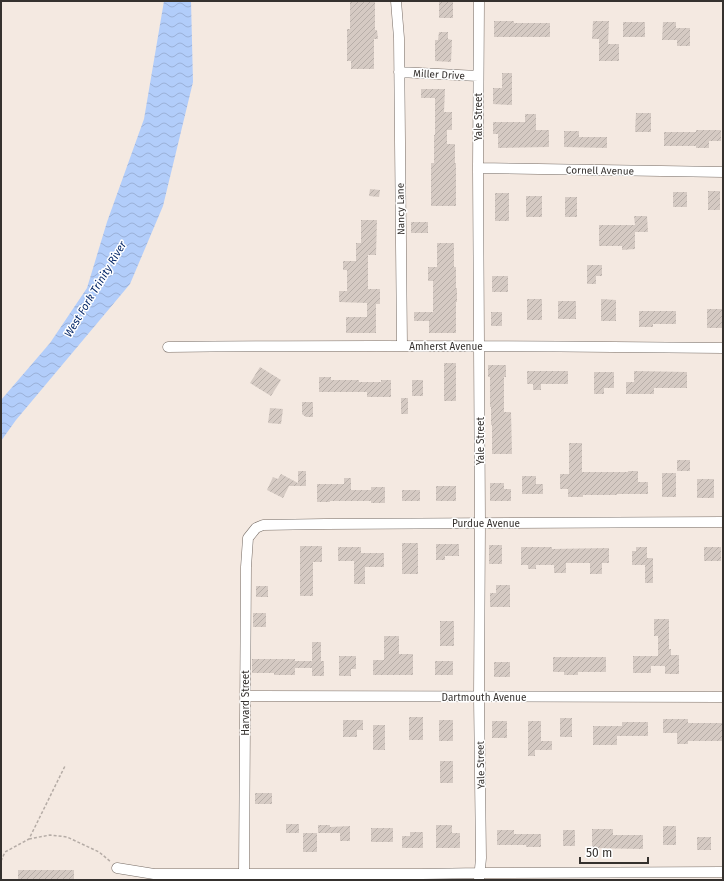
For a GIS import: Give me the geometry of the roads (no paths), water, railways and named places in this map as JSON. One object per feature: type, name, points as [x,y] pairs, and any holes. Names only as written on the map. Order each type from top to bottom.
[{"type":"street","name":"Nancy Lane","points":[[396,1],[399,38],[402,346]]},
{"type":"street","name":"Yale Street","points":[[479,1],[479,697],[481,858],[479,877]]},
{"type":"street","name":"Miller Drive","points":[[399,72],[478,76]]},
{"type":"street","name":"Cornell Avenue","points":[[478,168],[723,172]]},
{"type":"street","name":"Amherst Avenue","points":[[168,347],[479,346],[723,348]]},
{"type":"street","name":"Purdue Avenue","points":[[251,533],[256,528],[263,525],[723,522]]},
{"type":"street","name":"Harvard Street","points":[[244,874],[246,567],[248,538],[251,533]]},
{"type":"street","name":"Dartmouth Avenue","points":[[245,696],[723,697]]},
{"type":"street","points":[[117,868],[154,877],[244,874],[344,877],[422,874],[479,877],[601,877],[723,872]]},
{"type":"water","name":"West Fork Trinity River","points":[[164,1],[191,1],[193,82],[163,206],[130,284],[16,420],[1,441],[1,400],[50,343],[87,288],[107,222],[144,119]]}]
